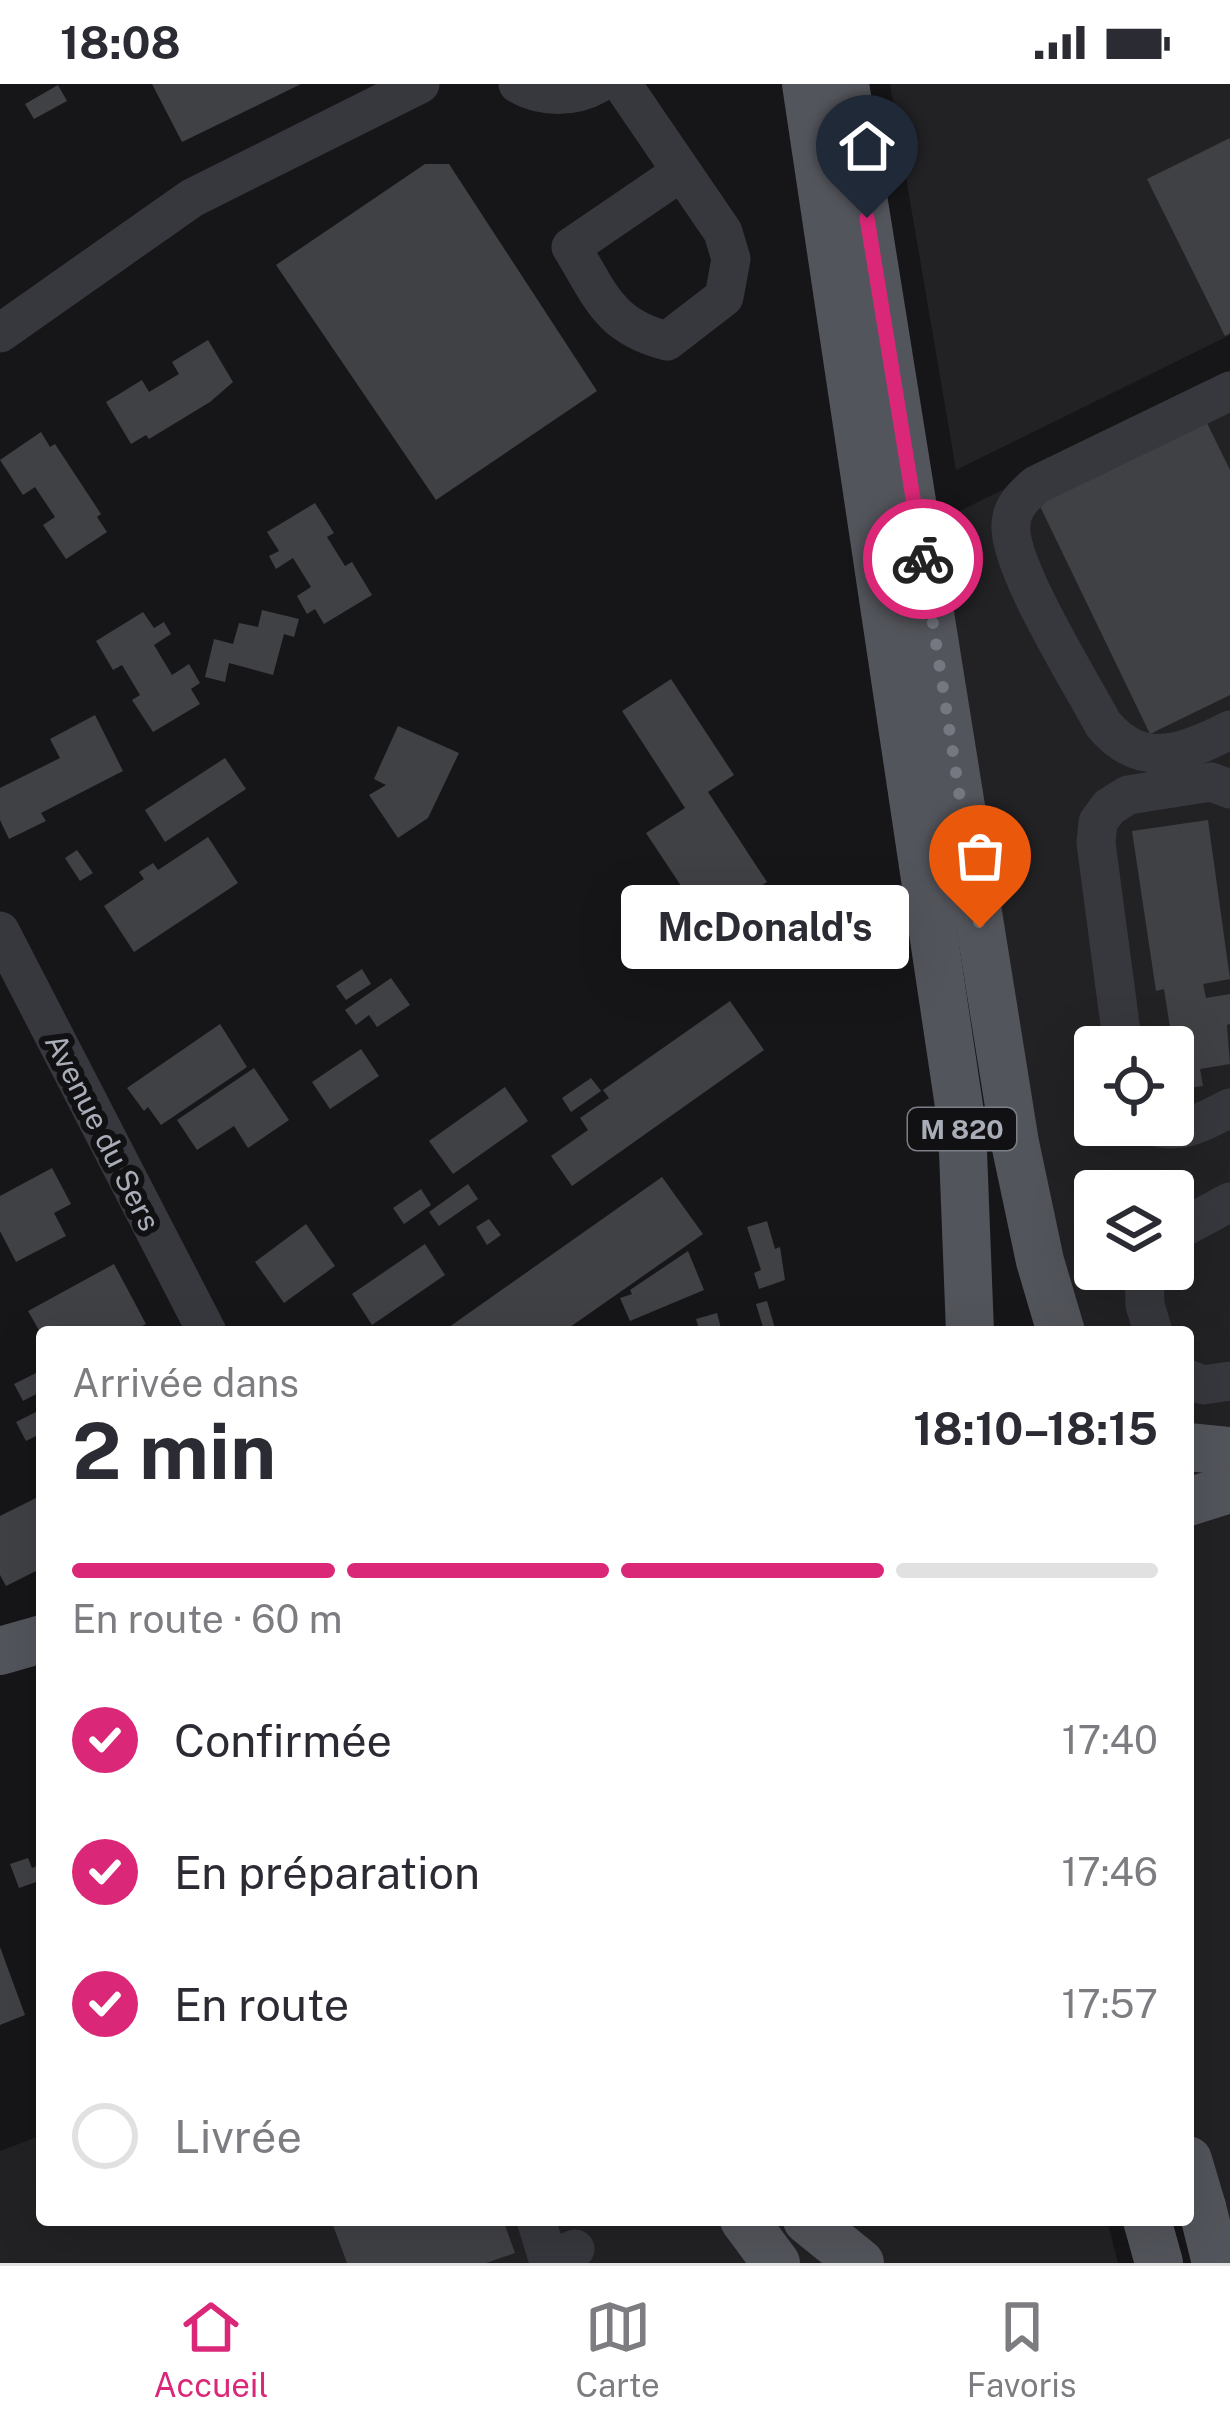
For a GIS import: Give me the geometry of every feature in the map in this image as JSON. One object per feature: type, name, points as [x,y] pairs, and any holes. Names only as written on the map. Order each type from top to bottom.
[{"type":"main road","name":"M 820","points":[[806,84],[962,1126],[970,1326]]},
{"type":"main road","name":"M 820","points":[[845,84],[1015,1143],[1059,1326]]},
{"type":"main road","points":[[1194,1448],[1230,1451]]},
{"type":"main road","points":[[1194,1500],[1230,1489]]},
{"type":"main road","points":[[0,1651],[36,1642]]},
{"type":"main road","points":[[1194,2180],[1216,2263]]},
{"type":"main road","points":[[748,2226],[776,2263]]},
{"type":"main road","points":[[814,2226],[860,2263]]},
{"type":"main road","points":[[1204,2263],[1230,2257]]},
{"type":"street","points":[[0,333],[192,198],[420,84]]},
{"type":"street","points":[[518,84],[529,91],[560,95],[598,84]]},
{"type":"street","points":[[622,84],[681,172]]},
{"type":"street","points":[[1230,391],[1036,485],[1019,500],[1011,523],[1020,566],[1103,724],[1119,743],[1157,754],[1203,744],[1230,730]]},
{"type":"street","points":[[1121,1026],[1096,843],[1098,822],[1109,807],[1128,795],[1211,782],[1230,789]]},
{"type":"street","name":"Avenue du Sers","points":[[0,931],[204,1326]]},
{"type":"street","points":[[1194,1127],[1230,1108]]},
{"type":"street","points":[[1194,1222],[1230,1202]]},
{"type":"street","points":[[1145,1290],[1151,1326]]},
{"type":"street","points":[[1194,1381],[1203,1385],[1230,1381]]},
{"type":"street","points":[[538,2226],[548,2259],[573,2244]]},
{"type":"shaded area","points":[[890,84],[1230,84],[1230,335],[956,470]]},
{"type":"shaded area","points":[[1230,378],[1230,2263],[1194,2175],[1194,1326],[1042,1326],[919,531]]},
{"type":"shaded area","points":[[36,2137],[36,2226],[1109,2226],[1118,2263],[0,2263],[0,2151]]},
{"type":"building","points":[[152,84],[301,84],[182,142]]},
{"type":"building","points":[[58,85],[67,101],[34,119],[25,104]]},
{"type":"building","points":[[1230,138],[1230,333],[1225,336],[1147,179]]},
{"type":"building","points":[[425,164],[449,164],[597,391],[436,500],[276,265]]},
{"type":"building","points":[[208,340],[233,382],[210,402],[149,439],[146,435],[131,444],[106,402],[142,380],[149,392],[179,374],[172,362]]},
{"type":"building","points":[[1204,417],[1230,470],[1230,695],[1150,734],[1036,498]]},
{"type":"building","points":[[41,432],[50,447],[55,444],[101,514],[97,517],[107,532],[66,559],[43,525],[55,517],[35,487],[23,495],[0,460]]},
{"type":"building","points":[[315,503],[334,533],[327,537],[345,566],[352,562],[372,595],[324,624],[315,609],[307,614],[297,596],[311,587],[293,558],[276,569],[269,556],[279,551],[267,532]]},
{"type":"building","points":[[262,610],[299,619],[294,637],[284,634],[273,675],[229,663],[225,682],[205,677],[214,639],[233,644],[239,623],[258,627]]},
{"type":"building","points":[[143,612],[154,628],[164,622],[171,634],[154,645],[172,675],[189,664],[200,683],[191,689],[200,704],[153,732],[132,700],[140,695],[122,665],[113,670],[96,641]]},
{"type":"building","points":[[671,679],[734,775],[708,792],[767,882],[705,922],[646,833],[685,808],[622,711]]},
{"type":"building","points":[[95,715],[123,771],[41,813],[46,821],[9,839],[0,820],[0,788],[60,758],[50,739]]},
{"type":"building","points":[[398,726],[459,753],[428,818],[398,838],[369,795],[386,785],[374,779]]},
{"type":"building","points":[[225,758],[246,789],[165,842],[145,810]]},
{"type":"building","points":[[1208,820],[1230,979],[1203,984],[1206,998],[1230,994],[1230,1064],[1200,1069],[1203,1086],[1194,1087],[1194,1026],[1170,1026],[1164,989],[1156,991],[1132,831]]},
{"type":"building","points":[[208,837],[238,883],[134,952],[104,906],[144,879],[139,872],[153,863],[158,870]]},
{"type":"building","points":[[77,850],[93,873],[80,881],[65,858]]},
{"type":"building","points":[[362,969],[371,984],[346,1000],[336,986]]},
{"type":"building","points":[[391,978],[410,1005],[377,1027],[369,1015],[356,1025],[345,1010]]},
{"type":"building","points":[[730,1001],[764,1050],[572,1186],[551,1156],[588,1130],[580,1118],[609,1098],[603,1090]]},
{"type":"building","points":[[220,1024],[247,1067],[161,1125],[127,1088]]},
{"type":"building","points":[[361,1049],[379,1076],[330,1109],[312,1082]]},
{"type":"building","points":[[254,1068],[289,1120],[248,1148],[234,1126],[197,1150],[177,1120]]},
{"type":"building","points":[[591,1078],[601,1091],[571,1112],[562,1098]]},
{"type":"building","points":[[505,1087],[528,1121],[453,1174],[429,1141]]},
{"type":"building","points":[[52,1168],[71,1204],[54,1213],[66,1236],[16,1262],[0,1231],[0,1196]]},
{"type":"building","points":[[662,1177],[703,1234],[572,1326],[451,1326]]},
{"type":"building","points":[[468,1184],[478,1199],[439,1226],[429,1212]]},
{"type":"building","points":[[421,1189],[431,1205],[404,1224],[393,1208]]},
{"type":"building","points":[[489,1219],[501,1235],[487,1245],[476,1227]]},
{"type":"building","points":[[767,1221],[775,1249],[780,1247],[785,1280],[759,1289],[754,1273],[761,1270],[747,1227]]},
{"type":"building","points":[[306,1224],[335,1266],[284,1303],[255,1262]]},
{"type":"building","points":[[425,1244],[445,1275],[372,1325],[352,1294]]},
{"type":"building","points":[[688,1251],[704,1290],[630,1321],[620,1298]]},
{"type":"building","points":[[114,1264],[146,1324],[37,1326],[28,1311]]},
{"type":"building","points":[[767,1301],[774,1326],[763,1326],[756,1304]]},
{"type":"building","points":[[717,1313],[720,1326],[698,1326],[696,1319]]},
{"type":"building","points":[[36,1373],[36,1394],[23,1401],[14,1384]]},
{"type":"building","points":[[36,1412],[36,1436],[26,1441],[16,1422]]},
{"type":"building","points":[[36,1498],[36,1571],[6,1586],[0,1575],[0,1516]]},
{"type":"building","points":[[28,1858],[32,1868],[36,1866],[36,1882],[19,1888],[10,1864]]},
{"type":"building","points":[[0,1947],[25,2015],[0,2025]]},
{"type":"building","points":[[333,2226],[505,2226],[515,2253],[486,2263],[347,2263]]},
{"type":"way so far","points":[[923,559],[980,928]]},
{"type":"place","name":"McDonald's","points":[[980,928]]},
{"type":"route","points":[[867,218],[923,559]]}]
